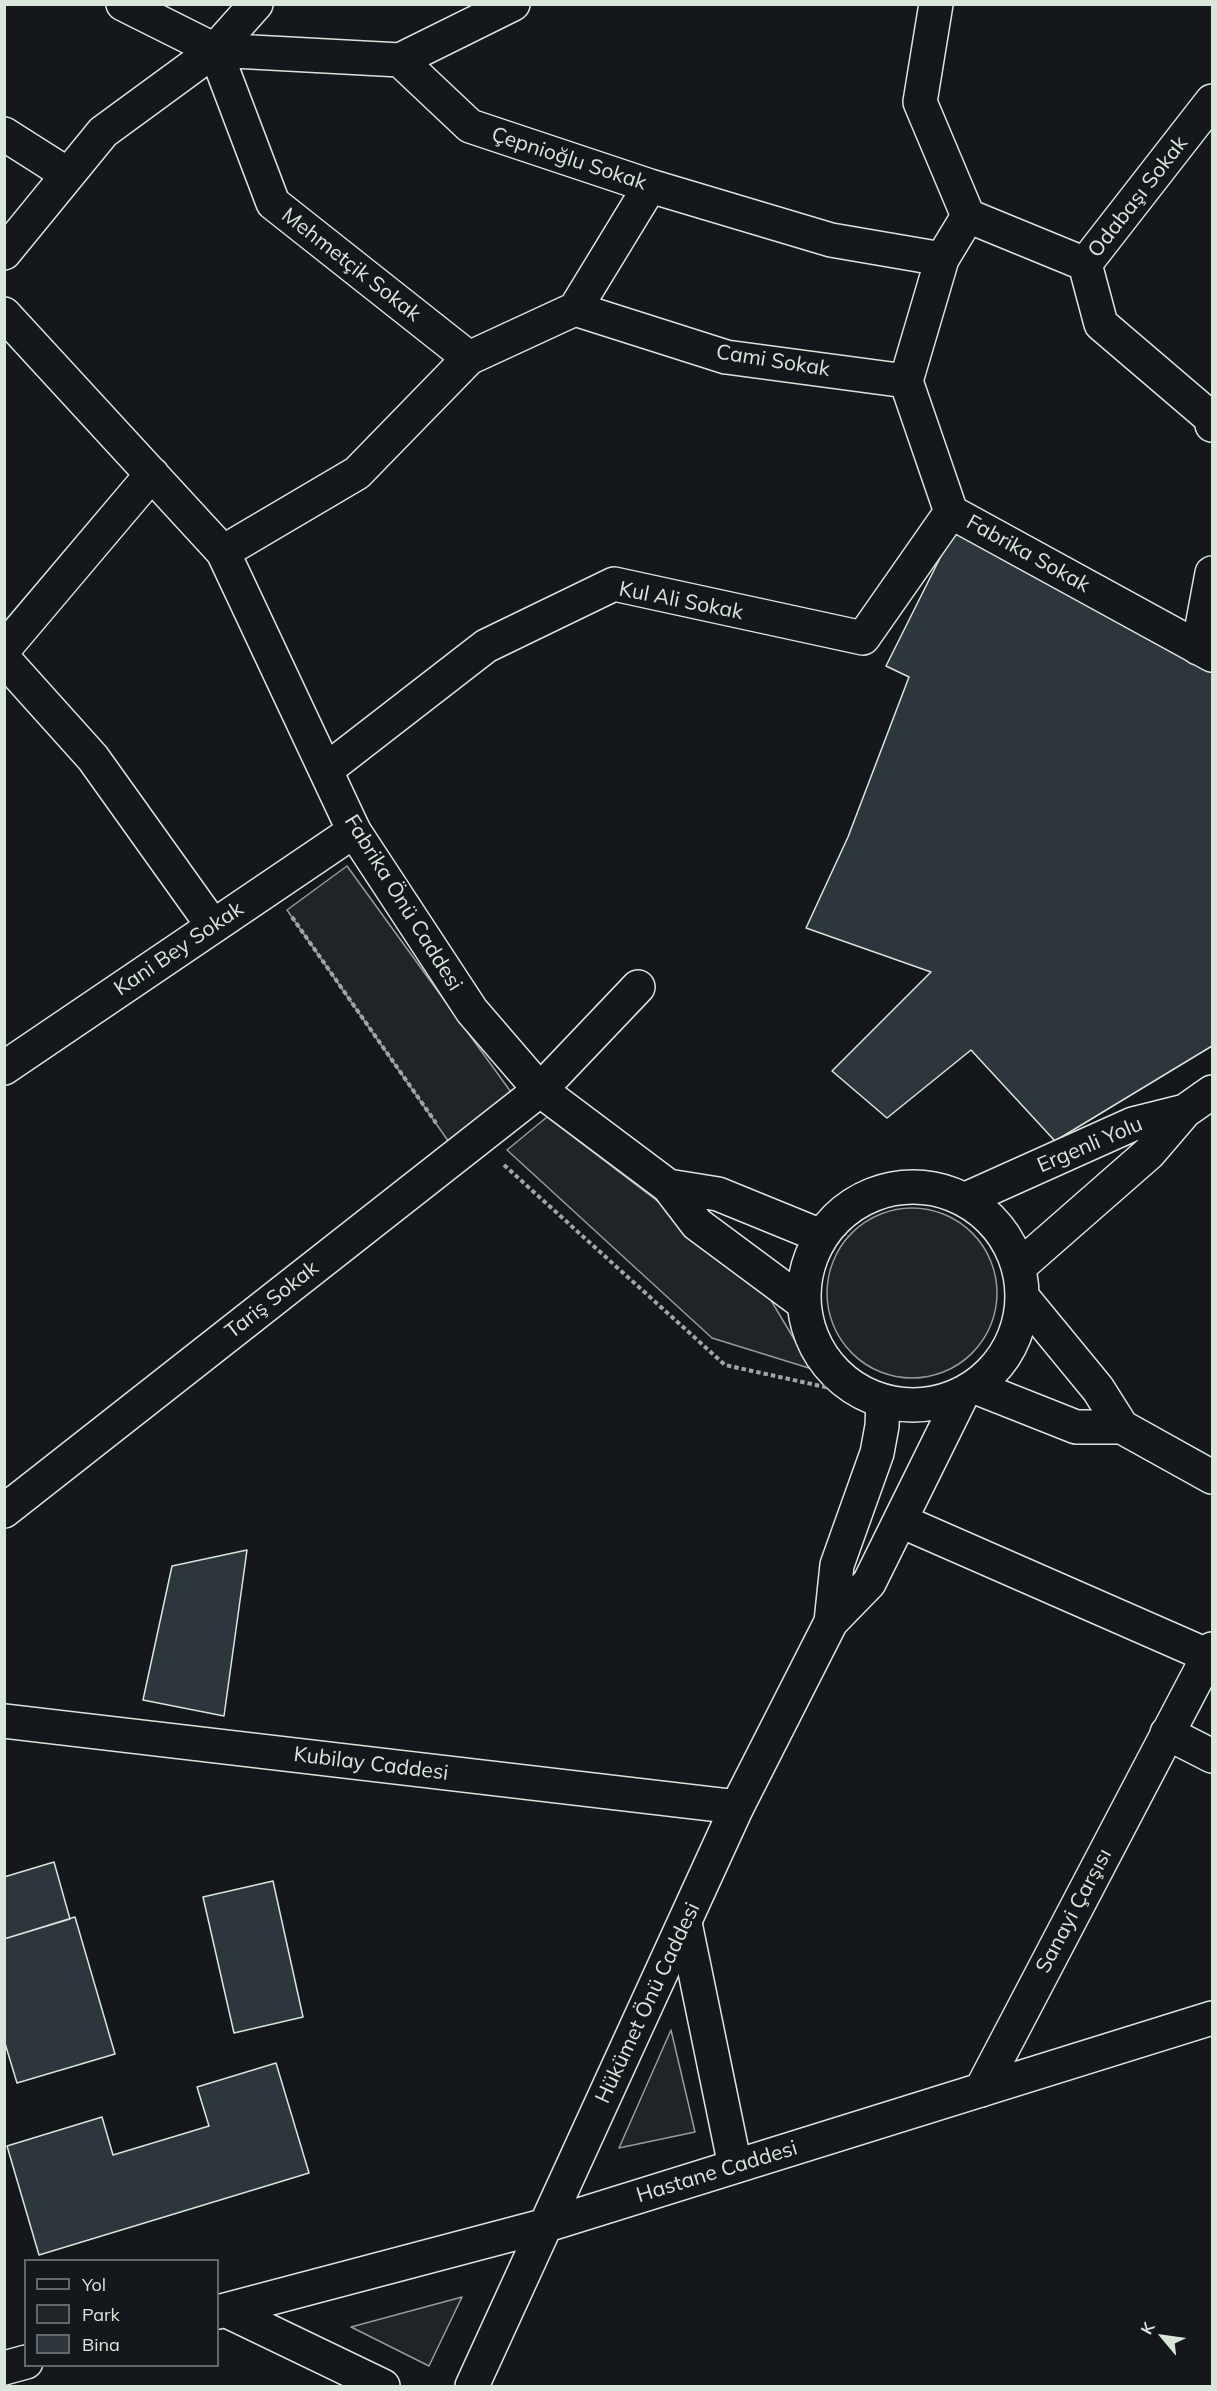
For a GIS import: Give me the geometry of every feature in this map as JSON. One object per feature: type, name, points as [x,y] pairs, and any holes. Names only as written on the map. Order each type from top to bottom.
[{"type":"street","points":[[123,4],[215,50],[400,60],[513,4]]},
{"type":"street","points":[[4,253],[104,132],[215,50],[256,4]]},
{"type":"street","points":[[936,4],[920,102],[968,216],[1085,264],[1101,324],[1211,418],[1212,425]]},
{"type":"street","name":"Mehmetçik Sokak","points":[[215,50],[273,203],[469,358]]},
{"type":"street","name":"Çepnioğlu Sokak","points":[[400,60],[470,126],[650,186],[831,240],[942,259]]},
{"type":"street","name":"Odabaşı Sokak","points":[[1085,264],[1212,101]]},
{"type":"street","points":[[4,134],[67,174]]},
{"type":"street","points":[[223,552],[357,474],[469,358],[575,309],[650,186]]},
{"type":"street","points":[[906,381],[942,259],[968,216]]},
{"type":"street","name":"Cami Sokak","points":[[575,309],[726,357],[906,381]]},
{"type":"street","name":"Fabrika Önü Caddesi","points":[[5,316],[223,552],[354,831],[472,1011],[540,1090],[668,1186],[698,1224],[802,1302]]},
{"type":"street","name":"Fabrika Sokak","points":[[906,381],[951,512],[1205,652]]},
{"type":"street","points":[[4,649],[152,474]]},
{"type":"street","name":"Kul Ali Sokak","points":[[326,771],[486,645],[614,584],[863,638],[951,512]]},
{"type":"street","points":[[1205,652],[1212,573]]},
{"type":"street","points":[[4,659],[93,758],[213,927]]},
{"type":"street","name":"Kani Bey Sokak","points":[[4,1068],[354,831]]},
{"type":"street","name":"Tariş Sokak","points":[[4,1511],[540,1090],[638,987]]},
{"type":"street","name":"Ergenli Yolu","points":[[966,1199],[1133,1124],[1185,1111],[1212,1092]]},
{"type":"street","points":[[1020,1266],[1149,1153],[1185,1111]]},
{"type":"street","name":"Fabrika Önü Caddesi","points":[[668,1186],[718,1194],[821,1236]]},
{"type":"street","points":[[896,1187],[932,1187],[966,1199],[989,1216],[1008,1239],[1020,1266],[1024,1299],[1017,1332],[1002,1361],[968,1392],[904,1406],[876,1399],[840,1378],[818,1351],[805,1318],[802,1302],[807,1266],[821,1236],[833,1220],[862,1198],[896,1187]]},
{"type":"street","points":[[1024,1299],[1098,1389],[1122,1427],[1212,1477]]},
{"type":"street","points":[[968,1392],[1076,1427],[1122,1427]]},
{"type":"street","name":"Hükümet Önü Caddesi","points":[[472,2386],[737,1807],[831,1622],[869,1583],[968,1392]]},
{"type":"street","name":"Hükümet Önü Caddesi","points":[[831,1622],[837,1565],[877,1453],[882,1426],[876,1399]]},
{"type":"street","name":"Sanayi Çarşısı","points":[[901,1521],[1211,1652],[981,2090]]},
{"type":"street","name":"Kubilay Caddesi","points":[[4,1721],[737,1807]]},
{"type":"street","points":[[1167,1733],[1212,1756]]},
{"type":"street","points":[[685,1923],[735,2166]]},
{"type":"street","name":"Hastane Caddesi","points":[[221,2311],[547,2225],[1212,2018]]},
{"type":"street","points":[[221,2311],[382,2386]]},
{"type":"street","points":[[4,2368],[24,2363]]},
{"type":"path","points":[[271,887],[467,1148],[725,1365],[876,1399]]},
{"type":"green space","points":[[347,866],[516,1099],[451,1145],[287,910]]},
{"type":"green space","points":[[547,1117],[757,1277],[812,1369],[712,1338],[507,1150]]},
{"type":"green space","points":[[912,1208],[944,1215],[972,1233],[990,1261],[997,1293],[990,1325],[972,1353],[944,1371],[912,1378],[880,1371],[852,1353],[834,1325],[827,1293],[834,1261],[852,1233],[880,1215]]},
{"type":"green space","points":[[671,2030],[695,2132],[619,2148]]},
{"type":"green space","points":[[462,2297],[429,2366],[351,2327]]},
{"type":"building","points":[[955,528],[1212,671],[1212,1046],[1055,1141],[971,1050],[887,1118],[832,1071],[931,972],[806,928],[848,837],[909,677],[886,666]]},
{"type":"building","points":[[247,1550],[224,1716],[143,1700],[172,1566]]},
{"type":"building","points":[[54,1862],[70,1919],[4,1939],[4,1877]]},
{"type":"building","points":[[273,1881],[303,2017],[234,2033],[203,1897]]},
{"type":"building","points":[[75,1917],[115,2054],[17,2083],[4,2040],[4,1939]]},
{"type":"building","points":[[276,2063],[309,2173],[39,2255],[7,2146],[102,2117],[113,2155],[209,2126],[197,2087]]}]
